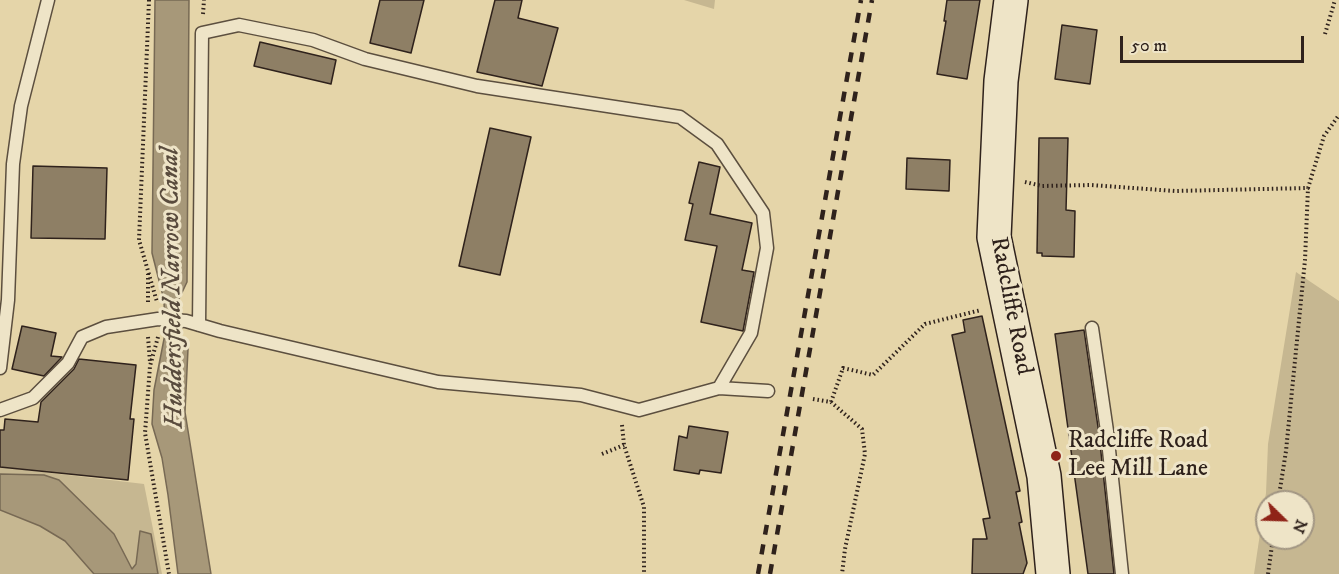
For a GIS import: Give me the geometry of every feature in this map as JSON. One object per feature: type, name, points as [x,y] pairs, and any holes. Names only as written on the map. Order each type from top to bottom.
[{"type":"street","name":"Radcliffe Road","points":[[1011,0],[1001,81],[994,237],[1001,304],[1044,477],[1053,574]]},
{"type":"lane","points":[[0,368],[8,300],[15,152],[21,106],[48,0]]},
{"type":"lane","points":[[200,325],[202,33],[239,25],[314,40],[365,58],[477,86],[680,117],[717,144],[763,213],[767,248],[751,333],[719,388]]},
{"type":"lane","points":[[0,410],[33,398],[68,363],[82,337],[106,327],[153,320],[186,321],[438,382],[581,395],[639,410],[719,388],[768,391]]},
{"type":"lane","points":[[1092,328],[1107,431],[1122,574]]},
{"type":"path","points":[[148,0],[139,240],[157,298],[153,320],[145,433],[169,574]]},
{"type":"path","points":[[1325,34],[1335,0]]},
{"type":"path","points":[[1280,490],[1286,451],[1305,260],[1308,188],[1324,136],[1339,116]]},
{"type":"path","points":[[998,177],[1042,186],[1103,186],[1174,191],[1308,188]]},
{"type":"path","points":[[148,270],[153,320]]},
{"type":"path","points":[[831,402],[843,368],[873,375],[926,324],[975,311]]},
{"type":"path","points":[[150,366],[160,332]]},
{"type":"path","points":[[813,399],[831,402],[862,429],[865,454],[842,574]]},
{"type":"path","points":[[621,406],[624,445],[644,507],[644,574]]},
{"type":"path","points":[[602,454],[624,445]]},
{"type":"path","points":[[1268,574],[1271,550]]},
{"type":"shaded area","points":[[684,0],[715,0],[714,9]]},
{"type":"shaded area","points":[[1296,272],[1339,301],[1339,574],[1254,574],[1258,550],[1315,550],[1315,490],[1266,490],[1268,444]]},
{"type":"shaded area","points":[[0,467],[144,484],[162,574],[0,574]]},
{"type":"water","name":"Huddersfield Narrow Canal","points":[[155,0],[189,0],[187,282],[178,301],[179,334],[188,349],[185,412],[211,574],[178,574],[162,458],[152,424],[154,390],[165,334],[164,300],[152,253]]},
{"type":"water","points":[[0,474],[44,475],[59,480],[114,534],[132,569],[136,564],[140,531],[151,534],[158,574],[94,574],[65,541],[40,526],[0,510]]},
{"type":"building","points":[[380,0],[424,0],[411,53],[370,43]]},
{"type":"building","points":[[495,0],[522,0],[518,18],[558,28],[542,86],[477,72]]},
{"type":"building","points":[[947,0],[980,0],[967,79],[937,74],[946,21],[944,21]]},
{"type":"building","points":[[1062,25],[1097,30],[1090,84],[1055,79]]},
{"type":"building","points":[[260,42],[336,60],[331,84],[254,66]]},
{"type":"building","points":[[490,128],[531,137],[500,275],[459,266]]},
{"type":"building","points":[[1039,138],[1068,138],[1066,210],[1075,211],[1074,257],[1042,256],[1042,253],[1037,253]]},
{"type":"building","points":[[907,158],[950,160],[949,191],[906,189]]},
{"type":"building","points":[[699,162],[720,167],[710,214],[752,223],[742,270],[754,272],[743,331],[701,322],[717,246],[685,240],[693,204],[689,203]]},
{"type":"building","points":[[33,166],[107,168],[105,239],[31,238]]},
{"type":"building","points":[[982,316],[1020,491],[1016,492],[1022,522],[1019,523],[1027,563],[1023,574],[972,574],[973,539],[987,539],[983,519],[990,518],[952,335],[965,332],[963,320]]},
{"type":"building","points":[[22,326],[56,333],[51,356],[62,357],[44,376],[12,369]]},
{"type":"building","points":[[1084,330],[1099,434],[1114,574],[1088,574],[1055,334]]},
{"type":"building","points":[[79,359],[136,365],[130,419],[134,419],[128,480],[0,467],[0,430],[4,430],[5,419],[38,422],[41,402],[74,369]]},
{"type":"building","points":[[689,426],[728,432],[721,473],[700,470],[699,474],[674,470],[679,436],[687,438]]},
{"type":"railway","points":[[758,574],[861,0]]},
{"type":"railway","points":[[770,574],[872,0]]},
{"type":"place","name":"Radcliffe Road Lee Mill Lane","points":[[1056,456]]}]
